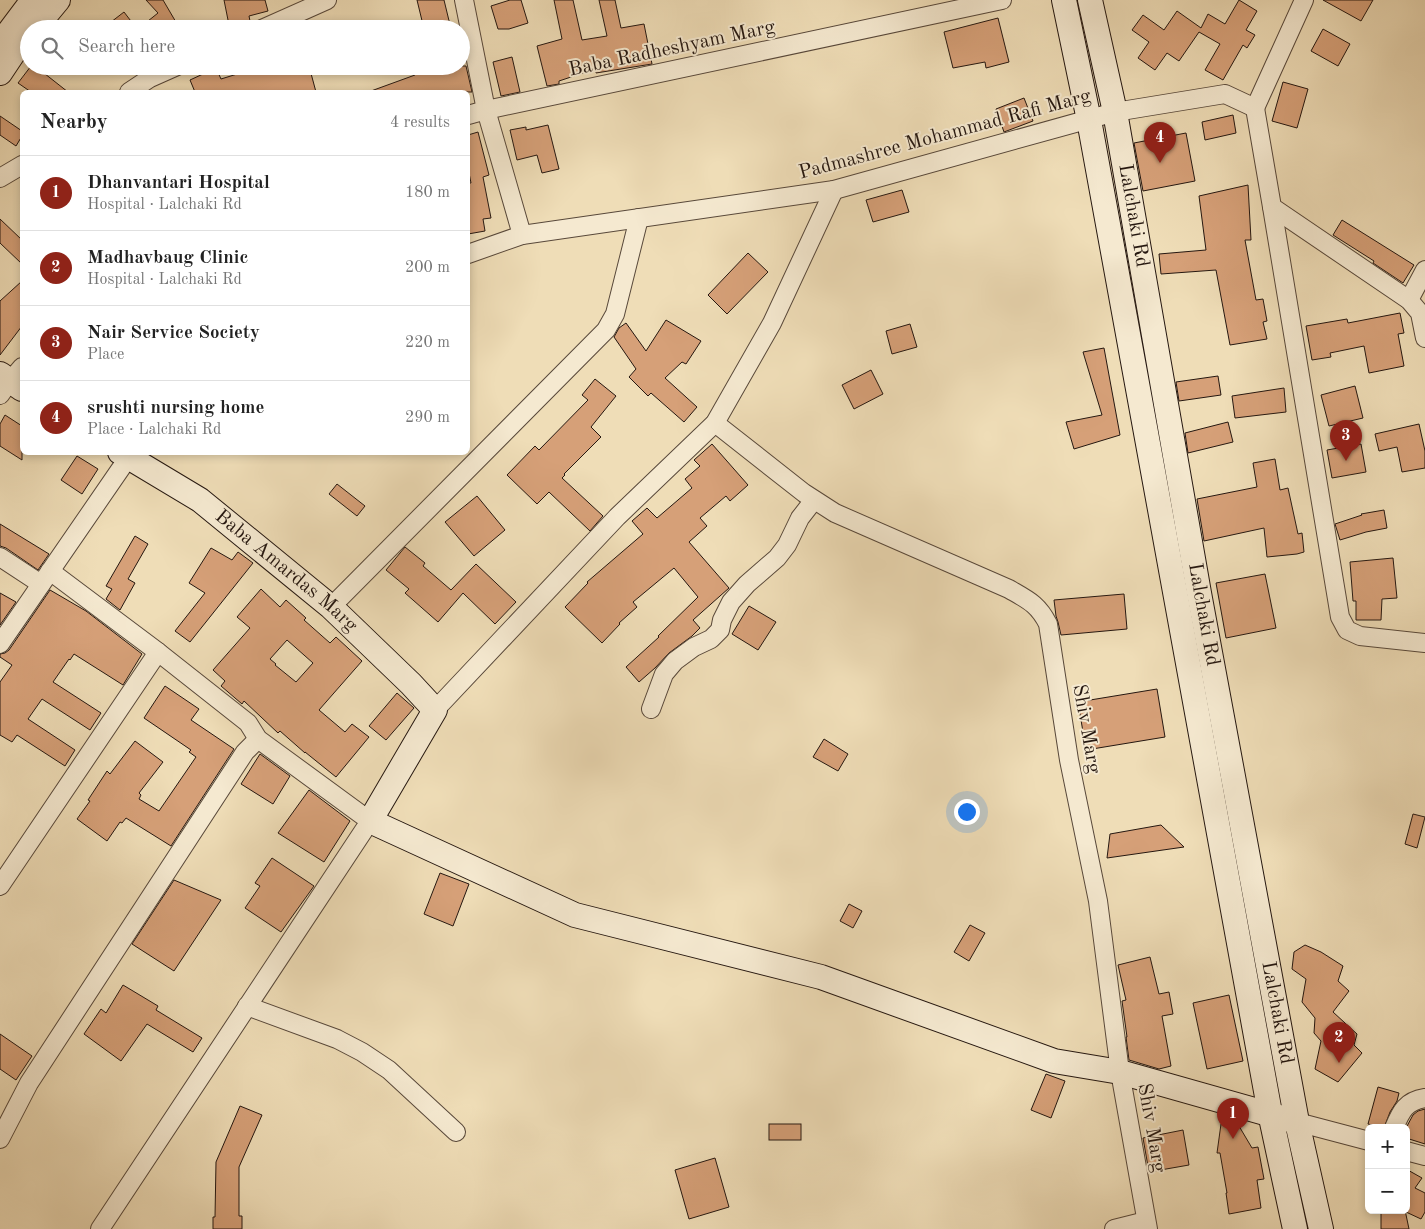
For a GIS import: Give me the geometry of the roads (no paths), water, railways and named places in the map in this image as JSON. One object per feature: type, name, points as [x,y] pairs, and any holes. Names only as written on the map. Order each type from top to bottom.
[{"type":"main road","points":[[0,44],[29,9],[58,0]]},
{"type":"main road","name":"Lalchaki Rd","points":[[1064,0],[1089,120],[1145,426],[1188,593],[1297,1122],[1321,1229]]},
{"type":"main road","name":"Lalchaki Rd","points":[[1090,0],[1115,112],[1170,425],[1188,593],[1270,1113],[1295,1229]]},
{"type":"main road","points":[[0,73],[20,45]]},
{"type":"main road","points":[[1145,426],[1170,425]]},
{"type":"main road","name":"Baba Amardas Marg","points":[[129,455],[200,500],[331,607],[411,684],[435,710]]},
{"type":"main road","points":[[435,710],[370,821],[575,915],[821,977],[1054,1062],[1120,1072],[1297,1122]]},
{"type":"street","points":[[282,20],[327,0]]},
{"type":"street","points":[[464,0],[468,20]]},
{"type":"street","name":"Baba Radheshyam Marg","points":[[470,114],[1002,0]]},
{"type":"street","points":[[1304,0],[1255,108],[1340,617],[1347,630],[1360,636],[1425,643]]},
{"type":"street","points":[[470,30],[486,110],[522,235]]},
{"type":"street","points":[[132,90],[156,75]]},
{"type":"street","name":"Padmashree Mohammad Rafi Marg","points":[[470,253],[522,235],[834,190],[1115,112],[1225,94],[1255,108]]},
{"type":"street","points":[[0,178],[20,166]]},
{"type":"street","points":[[435,710],[617,517],[715,423],[772,323],[834,190]]},
{"type":"street","points":[[1272,207],[1417,297]]},
{"type":"street","points":[[331,607],[606,330],[615,314],[639,218]]},
{"type":"street","points":[[1425,270],[1417,297],[1425,338]]},
{"type":"street","name":"Shiv Marg","points":[[715,423],[814,500],[835,513],[1009,589],[1034,604],[1048,624],[1069,760],[1098,902],[1120,1072],[1147,1225]]},
{"type":"street","points":[[0,644],[126,455]]},
{"type":"street","points":[[651,709],[664,674],[675,660],[710,639],[720,630],[722,620],[731,602],[747,584],[777,558],[787,545],[800,518],[814,500]]},
{"type":"street","points":[[0,557],[46,577],[158,652],[248,723],[258,738],[370,821],[100,1229]]},
{"type":"street","points":[[0,886],[158,652]]},
{"type":"street","points":[[0,1139],[28,1083],[245,752],[258,738]]},
{"type":"street","points":[[246,1006],[337,1039],[362,1052],[389,1070],[456,1132]]},
{"type":"street","points":[[1396,1124],[1399,1115],[1406,1106],[1415,1100],[1425,1098]]},
{"type":"street","points":[[1297,1122],[1365,1140]]},
{"type":"street","points":[[1410,1152],[1425,1156]]},
{"type":"street","points":[[1114,1229],[1147,1225]]},
{"type":"place","name":"srushti nursing home","points":[[1160,163]]},
{"type":"place","name":"Nair Service Society","points":[[1346,461]]},
{"type":"place","name":"Madhavbaug Clinic","points":[[1339,1063]]},
{"type":"place","name":"Dhanvantari Hospital","points":[[1233,1139]]}]
